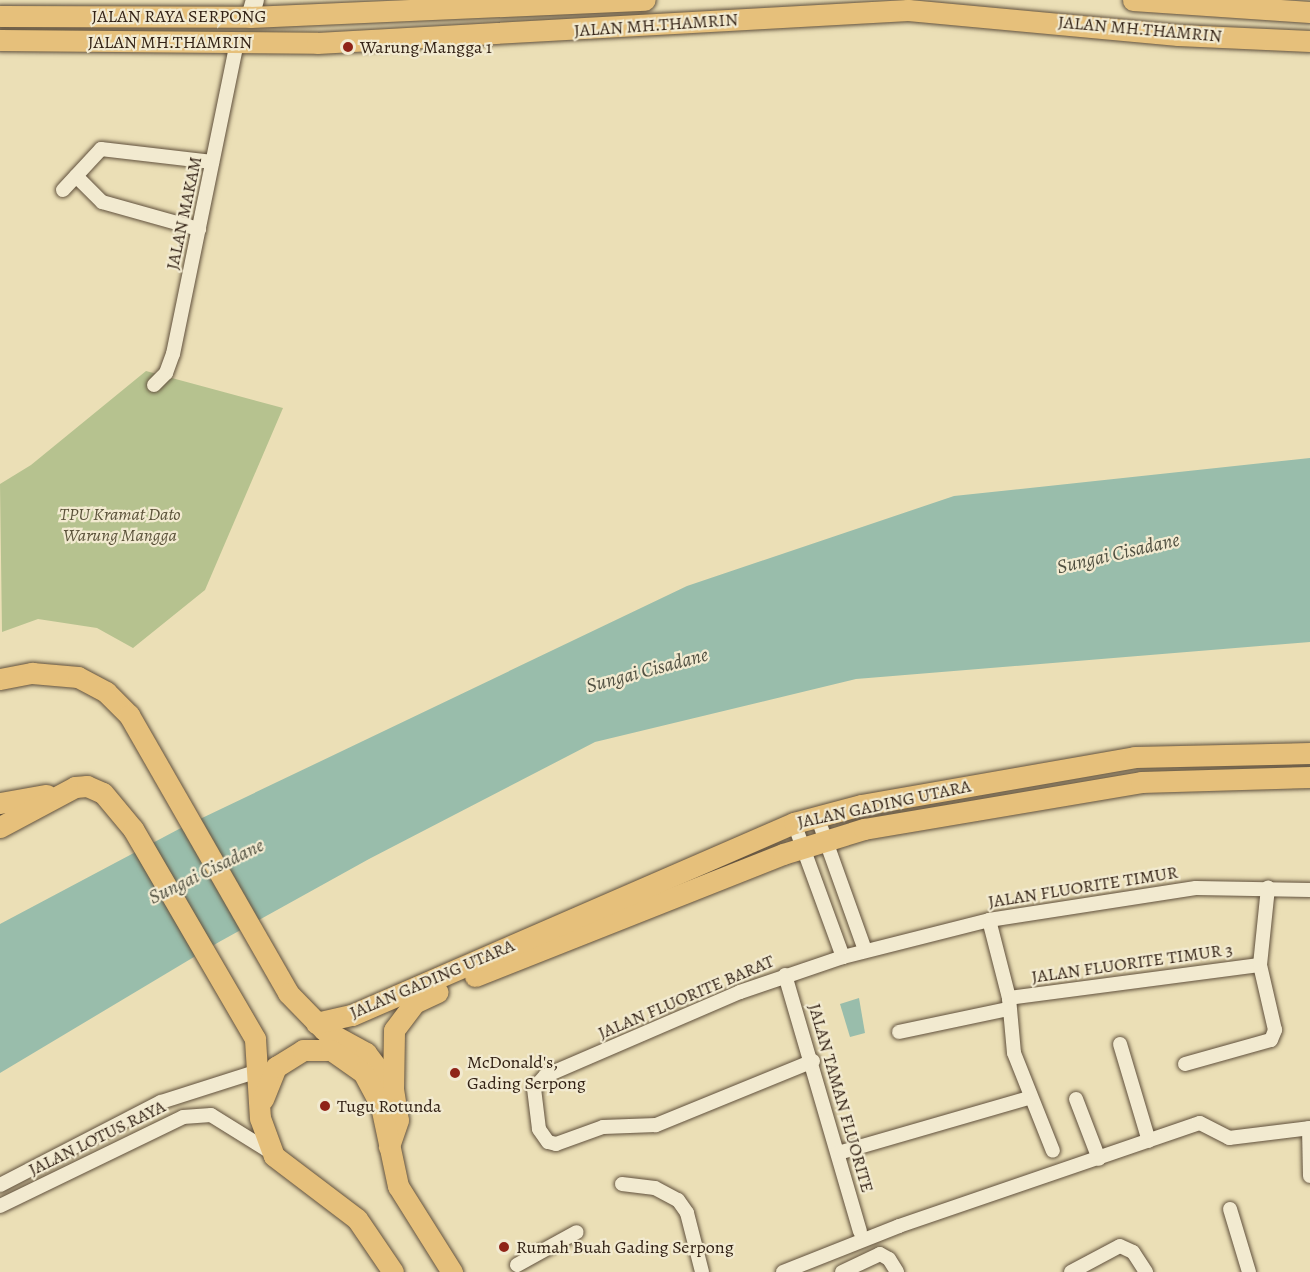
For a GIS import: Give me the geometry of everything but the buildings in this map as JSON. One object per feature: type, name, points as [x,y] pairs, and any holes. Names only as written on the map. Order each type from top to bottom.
[{"type":"main road","name":"JALAN RAYA SERPONG","points":[[0,15],[52,16],[253,9],[486,8],[645,0]]},
{"type":"main road","points":[[1133,0],[1310,12]]},
{"type":"main road","points":[[485,35],[486,8]]},
{"type":"main road","name":"JALAN MH.THAMRIN","points":[[0,40],[237,43],[485,35],[908,10],[1178,35],[1310,41]]},
{"type":"main road","points":[[51,41],[52,16]]},
{"type":"main road","points":[[0,679],[61,672],[92,682],[129,715],[288,993],[320,1026],[366,1053],[393,1089]]},
{"type":"main road","name":"JALAN GADING UTARA","points":[[320,1026],[352,1015],[794,822],[861,805],[1135,757],[1310,753]]},
{"type":"main road","name":"JALAN GADING UTARA","points":[[389,1146],[398,1120],[393,1089],[394,1030],[414,1003],[803,847],[864,829],[1141,782],[1310,777]]},
{"type":"main road","points":[[0,827],[75,787],[96,789],[133,829],[255,1039],[260,1112],[264,1135],[274,1155],[283,1165],[357,1219],[393,1272]]},
{"type":"main road","points":[[0,804],[62,793]]},
{"type":"main road","points":[[260,1112],[268,1079],[286,1058],[303,1050],[331,1050],[354,1065],[372,1084],[381,1106],[398,1186],[452,1272]]},
{"type":"street","name":"JALAN MAKAM","points":[[154,385],[166,373],[173,354],[237,43]]},
{"type":"street","points":[[63,190],[101,149],[212,162]]},
{"type":"street","points":[[76,176],[102,202],[199,229]]},
{"type":"street","points":[[817,816],[866,950]]},
{"type":"street","points":[[794,822],[843,957]]},
{"type":"street","points":[[1185,1064],[1271,1040],[1275,1030],[1260,964],[1268,887]]},
{"type":"street","name":"JALAN FLUORITE TIMUR","points":[[843,957],[989,920],[1196,888],[1268,887],[1310,891]]},
{"type":"street","points":[[989,920],[1009,1004],[1014,1053],[1029,1098],[1053,1150]]},
{"type":"street","name":"JALAN FLUORITE BARAT","points":[[813,1061],[670,1122],[603,1127],[556,1144],[548,1142],[539,1129],[534,1088],[545,1076],[785,975],[843,957]]},
{"type":"street","name":"JALAN FLUORITE TIMUR 3","points":[[899,1032],[1009,1004],[1260,964]]},
{"type":"street","name":"JALAN TAMAN FLUORITE","points":[[785,975],[813,1061],[860,1231]]},
{"type":"street","points":[[1120,1044],[1149,1141]]},
{"type":"street","name":"JALAN LOTUS RAYA","points":[[0,1185],[161,1102],[258,1071]]},
{"type":"street","points":[[183,1095],[183,1117]]},
{"type":"street","points":[[838,1153],[1029,1098]]},
{"type":"street","points":[[1076,1099],[1099,1159]]},
{"type":"street","name":"JALAN LOTUS RAYA","points":[[0,1206],[183,1117],[211,1115],[274,1155]]},
{"type":"street","points":[[783,1272],[899,1226],[1200,1123],[1229,1137],[1310,1128],[1310,1176]]},
{"type":"street","points":[[622,1184],[655,1188],[678,1200],[687,1213],[702,1272]]},
{"type":"street","points":[[1230,1209],[1249,1272]]},
{"type":"street","points":[[517,1266],[577,1232]]},
{"type":"street","points":[[1071,1272],[1120,1246],[1133,1252],[1146,1272]]},
{"type":"street","points":[[842,1272],[880,1254],[889,1259],[897,1272]]},
{"type":"green space","name":"TPU Kramat Dato Warung Mangga","points":[[146,371],[283,408],[205,590],[133,648],[97,628],[38,619],[2,632],[0,484],[31,465]]},
{"type":"water","name":"Sungai Cisadane","points":[[1310,458],[1310,642],[856,679],[595,742],[369,859],[219,942],[0,1073],[0,924],[179,829],[687,586],[954,496]]},
{"type":"water","points":[[859,998],[865,1033],[850,1037],[840,1004]]},
{"type":"place","name":"Warung Mangga 1","points":[[348,47]]},
{"type":"place","name":"McDonald's, Gading Serpong","points":[[455,1073]]},
{"type":"place","name":"Tugu Rotunda","points":[[325,1106]]},
{"type":"place","name":"Rumah Buah Gading Serpong","points":[[504,1247]]}]
